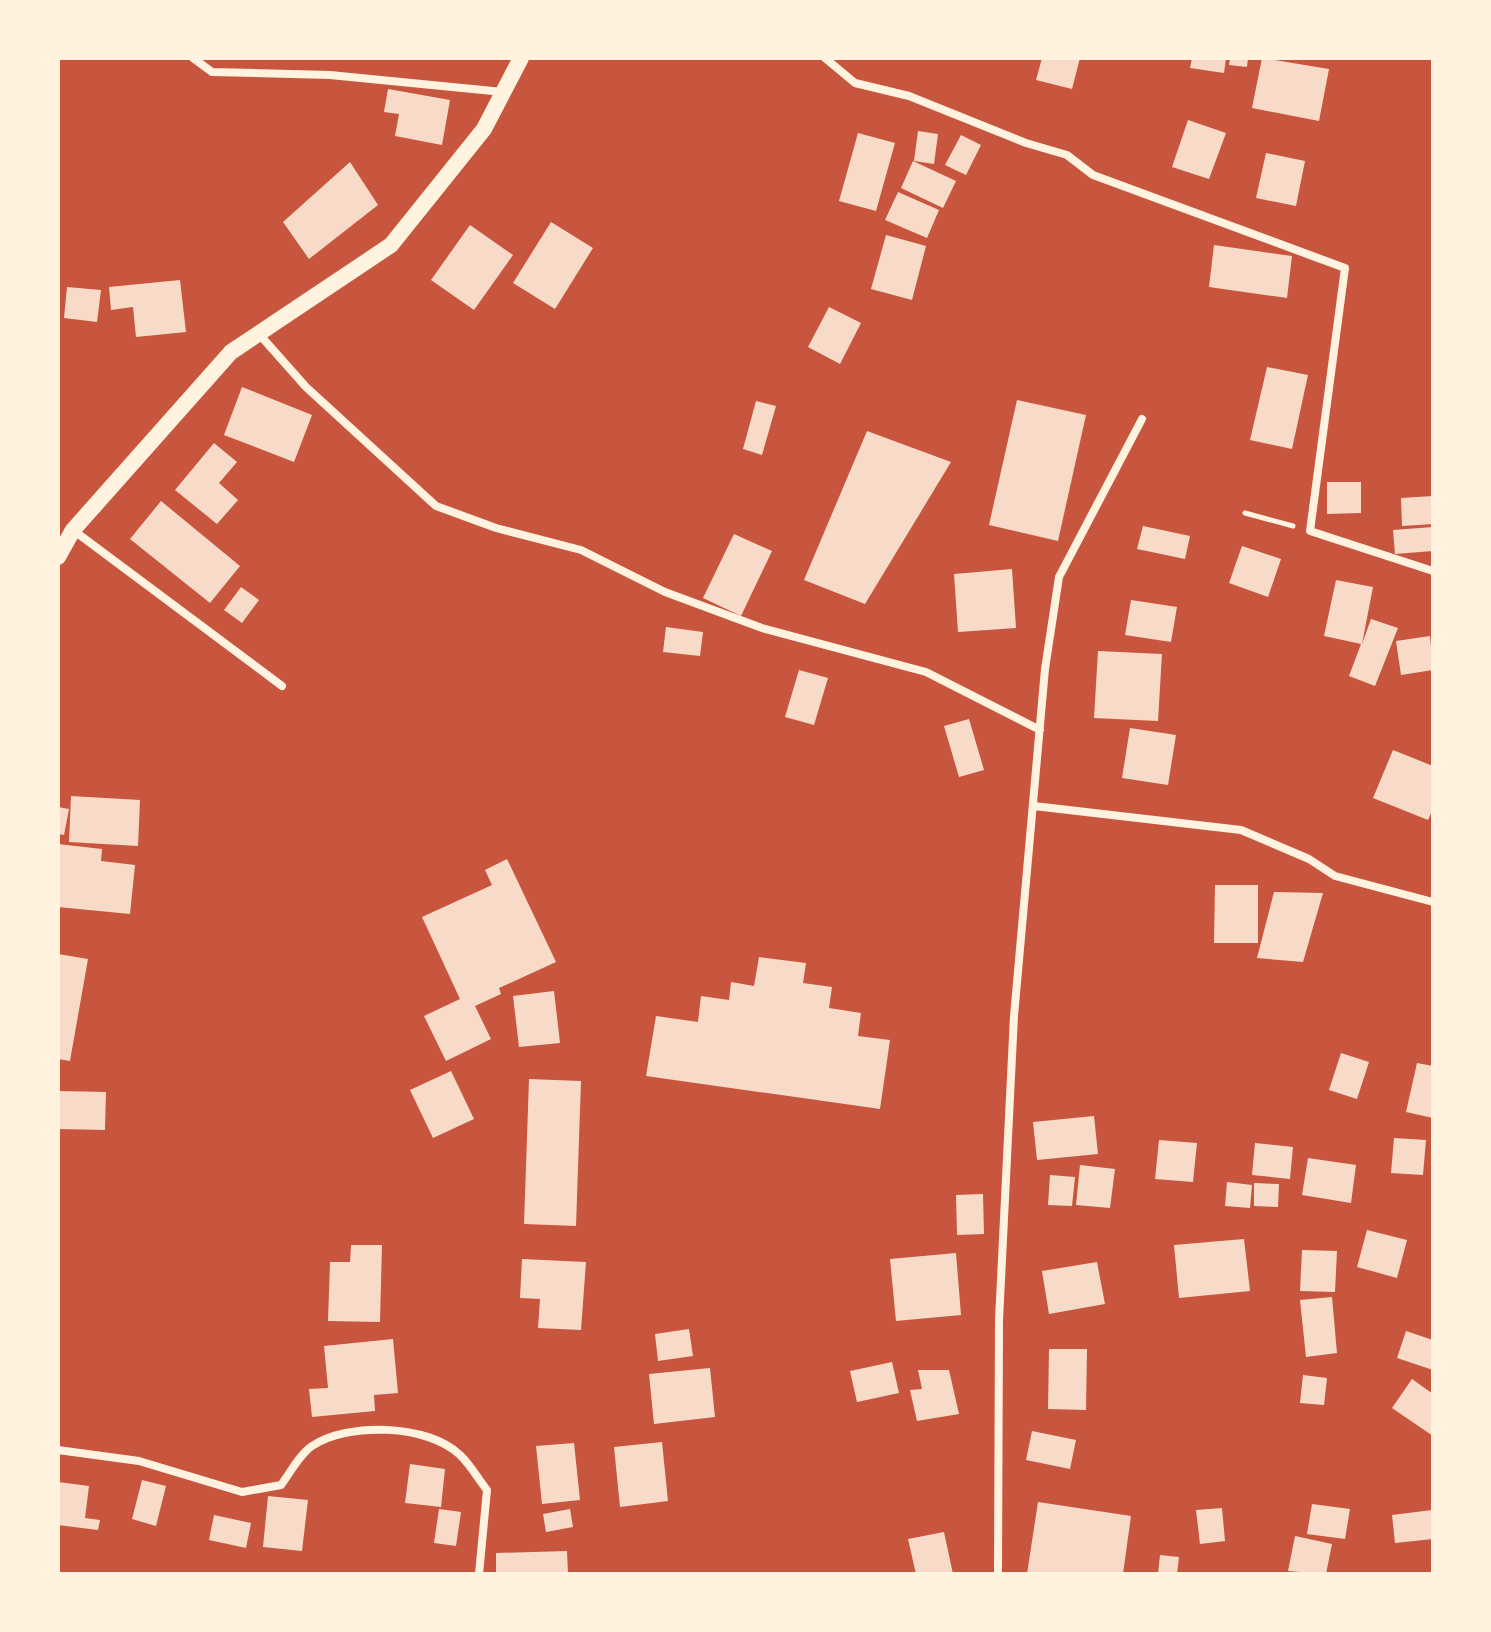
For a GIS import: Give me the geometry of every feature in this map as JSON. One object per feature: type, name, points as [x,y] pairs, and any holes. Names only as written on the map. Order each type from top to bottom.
[{"type":"main road","points":[[58,557],[73,530],[231,352],[391,245],[484,129],[521,58]]},
{"type":"street","points":[[193,58],[212,72],[330,75],[504,92]]},
{"type":"street","points":[[825,58],[855,83],[909,96],[1026,143],[1067,155],[1093,175],[1345,268],[1310,531],[1433,571]]},
{"type":"street","points":[[259,334],[306,387],[436,506],[496,528],[581,550],[665,592],[762,628],[926,672],[1040,730]]},
{"type":"street","points":[[998,1574],[999,1320],[1014,1016],[1040,730],[1059,577],[1142,419]]},
{"type":"street","points":[[73,530],[282,686]]},
{"type":"street","points":[[1034,806],[1241,830],[1309,859],[1335,876],[1433,902]]},
{"type":"street","points":[[58,1450],[139,1461],[242,1492],[281,1485],[309,1447],[334,1434],[382,1429],[420,1434],[459,1453],[487,1490],[479,1574]]},
{"type":"path","points":[[1245,513],[1310,531]]},
{"type":"building","points":[[1042,58],[1080,58],[1072,89],[1036,80]]},
{"type":"building","points":[[1192,58],[1226,58],[1224,73],[1190,68]]},
{"type":"building","points":[[1230,58],[1248,58],[1247,67],[1229,65]]},
{"type":"building","points":[[1262,58],[1329,69],[1319,121],[1252,108]]},
{"type":"building","points":[[388,89],[450,100],[442,145],[395,136],[399,114],[384,112]]},
{"type":"building","points":[[1188,120],[1226,133],[1209,179],[1172,167]]},
{"type":"building","points":[[918,131],[938,134],[934,164],[914,161]]},
{"type":"building","points":[[858,133],[895,143],[876,211],[839,201]]},
{"type":"building","points":[[961,135],[981,145],[966,175],[945,165]]},
{"type":"building","points":[[1266,153],[1305,161],[1296,206],[1256,198]]},
{"type":"building","points":[[913,161],[956,181],[943,208],[901,188]]},
{"type":"building","points":[[350,162],[378,205],[309,259],[283,222]]},
{"type":"building","points":[[898,192],[939,210],[927,238],[885,220]]},
{"type":"building","points":[[551,222],[593,248],[555,309],[513,283]]},
{"type":"building","points":[[470,225],[513,255],[474,310],[431,280]]},
{"type":"building","points":[[886,235],[926,246],[912,300],[871,289]]},
{"type":"building","points":[[1214,245],[1292,256],[1287,298],[1209,287]]},
{"type":"building","points":[[180,280],[186,332],[136,337],[133,307],[111,310],[109,287]]},
{"type":"building","points":[[67,287],[101,290],[97,322],[64,318]]},
{"type":"building","points":[[829,307],[861,323],[840,364],[808,347]]},
{"type":"building","points":[[1267,367],[1308,375],[1292,449],[1250,440]]},
{"type":"building","points":[[242,387],[312,415],[294,462],[224,435]]},
{"type":"building","points":[[1017,400],[1086,415],[1058,541],[989,525]]},
{"type":"building","points":[[756,401],[776,406],[762,455],[743,449]]},
{"type":"building","points":[[867,431],[951,462],[865,604],[804,580]]},
{"type":"building","points":[[214,443],[237,462],[219,483],[238,500],[217,524],[175,490]]},
{"type":"building","points":[[1327,482],[1361,482],[1361,513],[1327,514]]},
{"type":"building","points":[[1433,496],[1433,524],[1402,526],[1401,498]]},
{"type":"building","points":[[161,501],[240,566],[210,603],[130,539]]},
{"type":"building","points":[[1143,526],[1190,536],[1185,559],[1137,549]]},
{"type":"building","points":[[1433,527],[1433,551],[1395,554],[1393,530]]},
{"type":"building","points":[[734,534],[772,551],[741,616],[703,598]]},
{"type":"building","points":[[1242,546],[1281,559],[1268,597],[1229,583]]},
{"type":"building","points":[[1012,569],[1016,628],[958,632],[954,574]]},
{"type":"building","points":[[1336,580],[1373,587],[1362,644],[1371,619],[1398,628],[1375,686],[1349,676],[1361,644],[1324,636]]},
{"type":"building","points":[[241,587],[259,600],[242,623],[224,610]]},
{"type":"building","points":[[1131,600],[1177,607],[1171,642],[1125,635]]},
{"type":"building","points":[[666,627],[703,632],[700,656],[663,652]]},
{"type":"building","points":[[1430,636],[1433,670],[1401,675],[1396,641]]},
{"type":"building","points":[[1098,651],[1162,654],[1158,721],[1094,718]]},
{"type":"building","points":[[799,670],[828,678],[814,725],[785,717]]},
{"type":"building","points":[[969,719],[984,770],[959,777],[944,726]]},
{"type":"building","points":[[1130,728],[1176,735],[1168,785],[1122,778]]},
{"type":"building","points":[[1393,750],[1433,766],[1433,809],[1428,820],[1373,798]]},
{"type":"building","points":[[71,796],[140,800],[138,846],[69,842]]},
{"type":"building","points":[[58,807],[69,809],[64,835],[58,834]]},
{"type":"building","points":[[58,844],[102,849],[101,861],[135,865],[130,914],[58,907]]},
{"type":"building","points":[[507,859],[556,962],[499,988],[501,994],[475,1006],[491,1039],[446,1061],[424,1016],[460,999],[422,917],[492,885],[485,870]]},
{"type":"building","points":[[1215,885],[1258,885],[1258,943],[1214,943]]},
{"type":"building","points":[[1274,892],[1323,893],[1303,962],[1257,958]]},
{"type":"building","points":[[58,954],[88,959],[70,1061],[58,1059]]},
{"type":"building","points":[[759,957],[806,963],[803,983],[832,987],[829,1008],[861,1013],[858,1036],[890,1040],[880,1109],[646,1076],[656,1016],[698,1022],[701,996],[729,1000],[731,982],[754,986]]},
{"type":"building","points":[[554,991],[560,1043],[519,1047],[513,996]]},
{"type":"building","points":[[1341,1053],[1369,1062],[1357,1099],[1329,1090]]},
{"type":"building","points":[[1417,1063],[1433,1066],[1433,1118],[1406,1112]]},
{"type":"building","points":[[451,1071],[474,1119],[433,1138],[410,1090]]},
{"type":"building","points":[[529,1079],[581,1081],[576,1226],[524,1224]]},
{"type":"building","points":[[58,1091],[106,1092],[105,1130],[58,1129]]},
{"type":"building","points":[[1094,1116],[1098,1154],[1037,1160],[1033,1122]]},
{"type":"building","points":[[1394,1138],[1426,1140],[1423,1175],[1391,1173]]},
{"type":"building","points":[[1159,1140],[1197,1143],[1193,1182],[1155,1179]]},
{"type":"building","points":[[1255,1143],[1293,1147],[1290,1179],[1252,1175]]},
{"type":"building","points":[[1308,1158],[1356,1165],[1351,1203],[1302,1195]]},
{"type":"building","points":[[1080,1165],[1115,1169],[1110,1208],[1076,1205]]},
{"type":"building","points":[[1050,1175],[1075,1177],[1072,1206],[1048,1205]]},
{"type":"building","points":[[1227,1182],[1252,1185],[1250,1208],[1225,1206]]},
{"type":"building","points":[[1254,1183],[1279,1184],[1278,1207],[1254,1206]]},
{"type":"building","points":[[983,1194],[984,1234],[957,1235],[956,1195]]},
{"type":"building","points":[[1367,1230],[1407,1240],[1397,1278],[1357,1267]]},
{"type":"building","points":[[1244,1239],[1250,1291],[1179,1298],[1174,1245]]},
{"type":"building","points":[[351,1245],[382,1245],[380,1322],[328,1321],[330,1262],[350,1262]]},
{"type":"building","points":[[1302,1250],[1337,1251],[1335,1292],[1300,1291]]},
{"type":"building","points":[[956,1253],[961,1315],[896,1321],[890,1259]]},
{"type":"building","points":[[522,1259],[586,1262],[581,1330],[538,1328],[540,1299],[520,1298]]},
{"type":"building","points":[[1097,1262],[1105,1304],[1049,1314],[1042,1271]]},
{"type":"building","points":[[1332,1297],[1337,1353],[1306,1357],[1300,1300]]},
{"type":"building","points":[[689,1329],[693,1356],[658,1361],[655,1334]]},
{"type":"building","points":[[1406,1331],[1433,1340],[1433,1370],[1397,1358]]},
{"type":"building","points":[[393,1339],[398,1393],[374,1395],[375,1411],[312,1417],[309,1389],[328,1388],[324,1346]]},
{"type":"building","points":[[1049,1349],[1087,1349],[1086,1410],[1048,1409]]},
{"type":"building","points":[[892,1362],[899,1393],[857,1402],[850,1371]]},
{"type":"building","points":[[710,1368],[715,1417],[654,1424],[649,1374]]},
{"type":"building","points":[[918,1370],[949,1370],[959,1414],[917,1421],[910,1390],[922,1389]]},
{"type":"building","points":[[1303,1375],[1327,1378],[1324,1405],[1300,1403]]},
{"type":"building","points":[[1412,1379],[1433,1394],[1433,1436],[1392,1408]]},
{"type":"building","points":[[1032,1431],[1076,1440],[1070,1469],[1026,1460]]},
{"type":"building","points":[[662,1442],[668,1501],[620,1507],[614,1447]]},
{"type":"building","points":[[574,1443],[580,1500],[542,1504],[536,1446]]},
{"type":"building","points":[[410,1464],[445,1469],[441,1507],[405,1503]]},
{"type":"building","points":[[142,1480],[166,1486],[156,1526],[132,1519]]},
{"type":"building","points":[[58,1482],[89,1486],[85,1518],[100,1520],[98,1530],[58,1525]]},
{"type":"building","points":[[268,1496],[308,1500],[302,1551],[263,1547]]},
{"type":"building","points":[[1038,1502],[1131,1516],[1123,1574],[1027,1574]]},
{"type":"building","points":[[1312,1504],[1350,1509],[1345,1539],[1307,1534]]},
{"type":"building","points":[[1222,1508],[1225,1541],[1200,1544],[1196,1510]]},
{"type":"building","points":[[439,1509],[461,1512],[456,1546],[434,1543]]},
{"type":"building","points":[[570,1509],[573,1527],[546,1532],[543,1514]]},
{"type":"building","points":[[1432,1510],[1433,1539],[1395,1543],[1392,1515]]},
{"type":"building","points":[[214,1515],[251,1523],[246,1548],[209,1540]]},
{"type":"building","points":[[944,1532],[953,1574],[916,1574],[908,1539]]},
{"type":"building","points":[[1295,1536],[1332,1544],[1326,1574],[1288,1571]]},
{"type":"building","points":[[567,1551],[568,1574],[496,1574],[496,1553]]},
{"type":"building","points":[[1160,1555],[1179,1557],[1177,1574],[1158,1574]]}]
